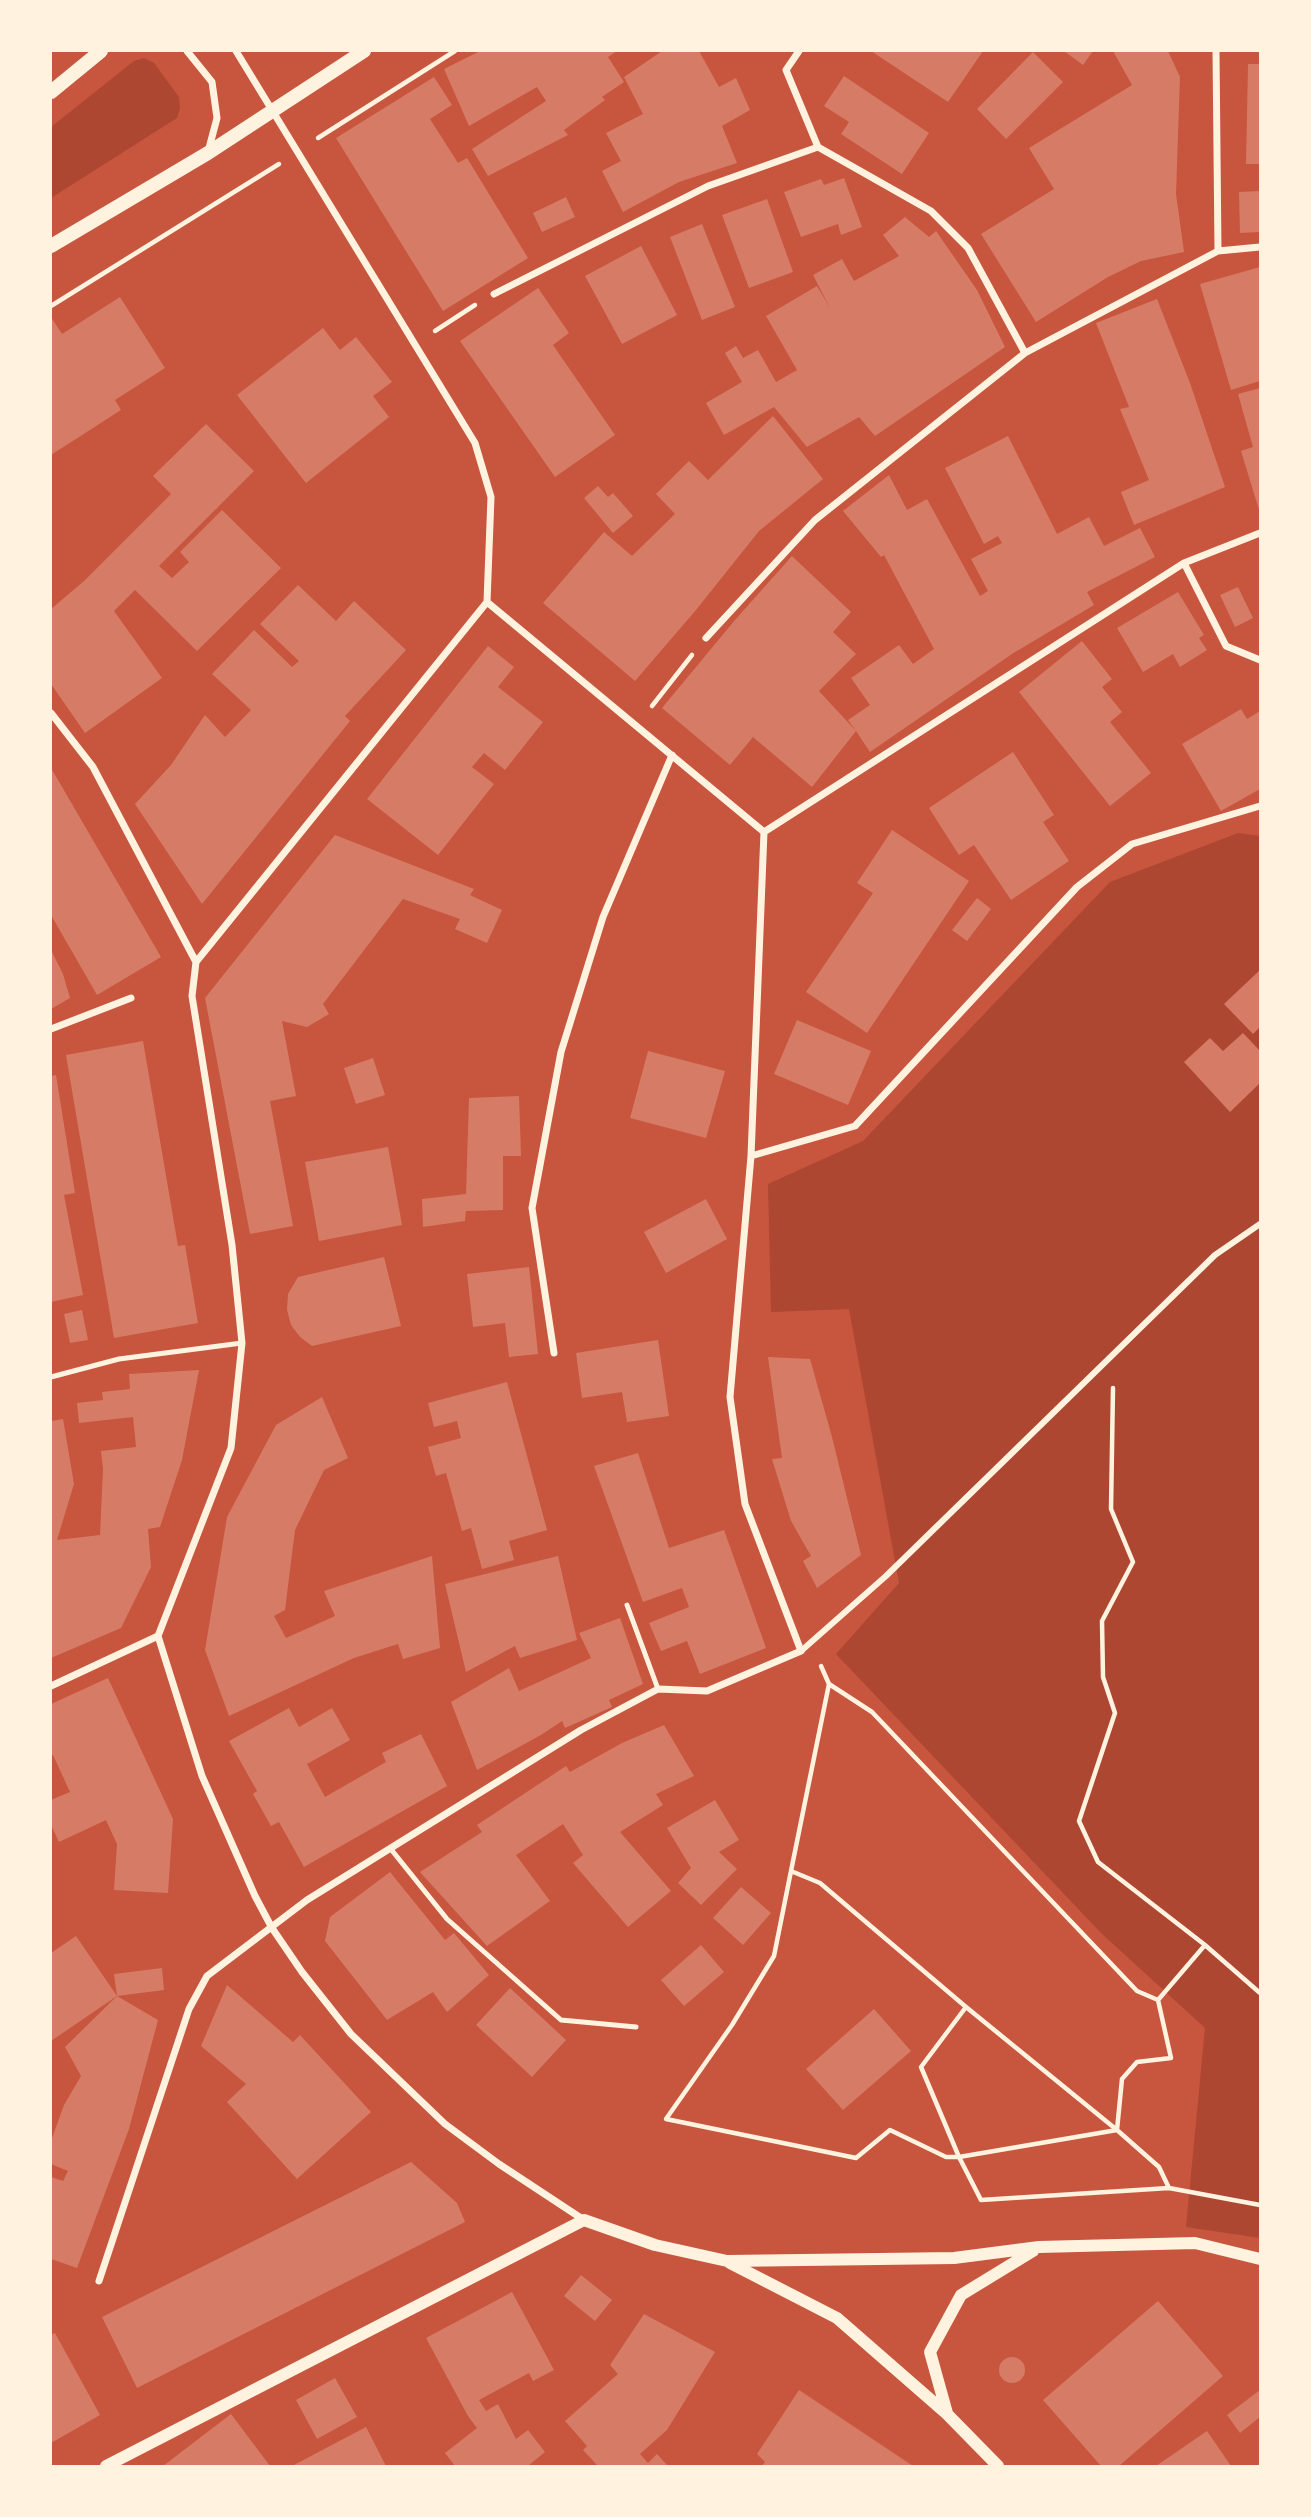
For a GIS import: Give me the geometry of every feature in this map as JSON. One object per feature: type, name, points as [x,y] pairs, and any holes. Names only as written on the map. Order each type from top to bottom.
[{"type":"main road","points":[[51,92],[101,51]]},
{"type":"main road","points":[[51,246],[208,153],[364,51]]},
{"type":"street","points":[[187,51],[212,82],[217,118],[208,153]]},
{"type":"street","points":[[236,51],[475,443],[491,497],[487,602],[196,962],[192,996],[232,1245],[242,1343],[231,1448],[158,1636],[202,1776],[235,1854],[272,1928],[302,1972],[351,2034],[445,2124],[499,2164],[584,2220],[654,2245],[727,2261],[954,2258],[1039,2247],[1195,2243],[1260,2259]]},
{"type":"street","points":[[799,51],[786,70],[818,146],[931,211],[968,248],[1025,353]]},
{"type":"street","points":[[1216,51],[1218,251]]},
{"type":"street","points":[[494,293],[708,186],[818,146]]},
{"type":"street","points":[[706,638],[816,520],[1025,353],[1218,251],[1260,247]]},
{"type":"street","points":[[764,832],[1184,563],[1260,533]]},
{"type":"street","points":[[1184,563],[1226,646],[1260,660]]},
{"type":"street","points":[[487,602],[764,832]]},
{"type":"street","points":[[51,712],[93,767],[196,962]]},
{"type":"street","points":[[554,1353],[532,1208],[561,1052],[603,918],[672,755]]},
{"type":"street","points":[[751,1156],[855,1126],[1077,887],[1132,844],[1260,806]]},
{"type":"street","points":[[764,832],[751,1156],[730,1396],[745,1504],[801,1650]]},
{"type":"street","points":[[51,1029],[131,998]]},
{"type":"street","points":[[99,2281],[189,2009],[206,1976],[307,1900],[581,1730],[658,1689],[707,1691],[801,1650],[886,1576],[1215,1255],[1260,1224]]},
{"type":"street","points":[[51,1686],[158,1636]]},
{"type":"street","points":[[106,2466],[584,2220]]},
{"type":"street","points":[[947,2414],[930,2352],[961,2295],[1039,2247]]},
{"type":"street","points":[[727,2261],[837,2318],[947,2414],[998,2466]]},
{"type":"lane","points":[[51,1377],[120,1359],[242,1343]]},
{"type":"lane","points":[[627,1605],[658,1689]]},
{"type":"lane","points":[[390,1848],[447,1919],[561,2020],[636,2027]]},
{"type":"path","points":[[51,306],[455,51]]},
{"type":"path","points":[[415,344],[494,293]]},
{"type":"path","points":[[636,726],[706,638]]},
{"type":"path","points":[[1113,1356],[1111,1509],[1132,1562],[1102,1621],[1103,1677],[1115,1713],[1079,1821],[1098,1862],[1205,1945],[1260,1993]]},
{"type":"path","points":[[811,1640],[829,1684],[774,1956],[732,2025],[666,2119],[856,2158],[890,2130],[946,2157],[1117,2130]]},
{"type":"path","points":[[829,1684],[872,1712],[1137,1991],[1158,2000]]},
{"type":"path","points":[[790,1871],[820,1883],[1117,2130],[1159,2167],[1168,2188]]},
{"type":"path","points":[[1158,2000],[1205,1945]]},
{"type":"path","points":[[1117,2130],[1122,2079],[1137,2062],[1171,2058],[1158,2000]]},
{"type":"path","points":[[966,2007],[921,2067],[959,2157],[981,2200],[1168,2188],[1260,2205]]},
{"type":"shaded area","points":[[144,58],[154,63],[179,97],[177,118],[51,198],[51,127],[134,61]]},
{"type":"shaded area","points":[[1238,833],[1260,836],[1260,2238],[1186,2227],[1205,2028],[1101,1933],[836,1654],[899,1583],[849,1309],[771,1312],[768,1184],[863,1141],[1110,882]]},
{"type":"building","points":[[480,51],[617,51],[608,57],[624,82],[602,97],[605,100],[564,130],[568,135],[488,176],[472,149],[546,101],[537,87],[469,126],[444,69]]},
{"type":"building","points":[[662,51],[699,51],[719,87],[736,78],[750,110],[722,126],[737,163],[679,182],[623,212],[602,171],[621,161],[606,133],[643,114],[624,77]]},
{"type":"building","points":[[871,51],[983,51],[948,102]]},
{"type":"building","points":[[1064,51],[1093,51],[1083,65]]},
{"type":"building","points":[[1113,51],[1168,51],[1180,77],[1176,194],[1184,252],[1141,261],[1108,277],[1036,322],[981,234],[1054,189],[1029,148],[1132,85]]},
{"type":"building","points":[[1033,52],[1063,82],[1006,139],[977,109]]},
{"type":"building","points":[[1248,64],[1260,64],[1260,164],[1246,164]]},
{"type":"building","points":[[844,76],[929,133],[902,174],[841,134],[849,122],[824,106]]},
{"type":"building","points":[[434,77],[452,105],[430,119],[458,163],[467,158],[528,258],[443,311],[336,138]]},
{"type":"building","points":[[844,178],[862,227],[841,235],[838,224],[801,237],[784,192],[821,179],[824,185]]},
{"type":"building","points":[[1260,191],[1260,232],[1240,233],[1239,192]]},
{"type":"building","points":[[566,197],[575,217],[542,232],[533,213]]},
{"type":"building","points":[[767,199],[793,272],[749,288],[722,215]]},
{"type":"building","points":[[905,217],[929,237],[936,231],[977,290],[1005,347],[875,436],[859,417],[807,447],[774,407],[724,435],[706,403],[742,382],[725,353],[736,346],[743,358],[758,350],[776,382],[797,370],[766,316],[817,286],[830,308],[813,275],[842,259],[854,281],[899,256],[883,235]]},
{"type":"building","points":[[702,224],[735,307],[702,320],[670,237]]},
{"type":"building","points":[[641,246],[677,315],[622,344],[585,276]]},
{"type":"building","points":[[1260,267],[1260,381],[1231,390],[1200,284]]},
{"type":"building","points":[[538,288],[569,333],[553,345],[615,435],[555,477],[460,341]]},
{"type":"building","points":[[120,297],[165,368],[115,400],[121,410],[51,455],[51,317],[62,334]]},
{"type":"building","points":[[1157,299],[1190,383],[1225,487],[1134,525],[1121,492],[1149,480],[1120,409],[1129,407],[1096,323]]},
{"type":"building","points":[[323,328],[340,350],[356,337],[392,382],[373,396],[389,417],[306,483],[237,395]]},
{"type":"building","points":[[1260,388],[1260,513],[1241,451],[1253,447],[1238,394]]},
{"type":"building","points":[[773,416],[823,479],[759,531],[635,681],[543,603],[604,532],[632,556],[675,514],[656,494],[689,461],[708,480]]},
{"type":"building","points":[[206,424],[254,471],[159,566],[172,578],[189,562],[180,552],[222,510],[281,568],[197,651],[135,590],[114,611],[162,678],[85,733],[51,684],[51,609],[84,581],[171,494],[153,476]]},
{"type":"building","points":[[1008,436],[1057,534],[1089,517],[1104,546],[1140,528],[1155,557],[1087,592],[1094,605],[1012,654],[870,752],[848,720],[870,705],[851,678],[899,645],[913,664],[934,649],[884,555],[881,557],[843,511],[889,475],[907,510],[927,499],[980,596],[988,591],[971,559],[1002,543],[998,536],[984,544],[945,468]]},
{"type":"building","points":[[598,486],[608,497],[613,493],[633,516],[613,533],[584,498]]},
{"type":"building","points":[[792,556],[851,612],[833,632],[856,654],[819,691],[856,731],[812,787],[753,737],[730,765],[662,708]]},
{"type":"building","points":[[298,585],[336,621],[354,601],[406,650],[345,716],[350,721],[202,904],[135,804],[171,765],[205,715],[225,737],[251,710],[212,674],[254,630],[292,667],[299,661],[260,624]]},
{"type":"building","points":[[1238,587],[1253,618],[1235,627],[1220,595]]},
{"type":"building","points":[[1178,592],[1204,635],[1199,638],[1207,650],[1180,667],[1173,654],[1143,672],[1117,628]]},
{"type":"building","points":[[1082,641],[1112,679],[1102,687],[1122,712],[1110,722],[1151,773],[1110,806],[1019,692]]},
{"type":"building","points":[[488,646],[514,667],[498,687],[543,722],[505,770],[484,753],[472,767],[494,784],[438,855],[367,799]]},
{"type":"building","points":[[1241,709],[1247,719],[1260,711],[1260,789],[1221,811],[1182,744]]},
{"type":"building","points":[[1013,752],[1054,815],[1043,822],[1069,861],[1011,900],[974,845],[959,855],[929,808]]},
{"type":"building","points":[[51,768],[161,957],[97,995],[51,915]]},
{"type":"building","points":[[892,830],[969,881],[867,1033],[806,992],[873,893],[857,883]]},
{"type":"building","points":[[335,835],[474,889],[470,895],[502,910],[487,943],[455,929],[460,919],[403,899],[323,1004],[329,1014],[307,1027],[282,1021],[296,1096],[270,1101],[293,1226],[250,1234],[205,998]]},
{"type":"building","points":[[977,898],[991,909],[967,941],[952,930]]},
{"type":"building","points":[[51,950],[63,974],[70,998],[51,1009]]},
{"type":"building","points":[[1260,970],[1260,1027],[1253,1034],[1224,1004]]},
{"type":"building","points":[[797,1020],[871,1051],[848,1105],[774,1074]]},
{"type":"building","points":[[1243,1033],[1260,1051],[1260,1083],[1230,1112],[1184,1062],[1210,1038],[1223,1051]]},
{"type":"building","points":[[143,1041],[178,1246],[185,1245],[198,1323],[114,1338],[66,1055]]},
{"type":"building","points":[[648,1051],[725,1071],[706,1138],[630,1118]]},
{"type":"building","points":[[373,1058],[385,1095],[356,1104],[344,1068]]},
{"type":"building","points":[[56,1075],[75,1193],[64,1195],[83,1295],[51,1302],[51,1076]]},
{"type":"building","points":[[519,1096],[521,1156],[503,1156],[503,1210],[466,1211],[465,1221],[423,1227],[422,1199],[466,1194],[469,1098]]},
{"type":"building","points":[[388,1147],[402,1225],[319,1241],[305,1162]]},
{"type":"building","points":[[706,1199],[727,1239],[666,1273],[644,1232]]},
{"type":"building","points":[[384,1257],[401,1326],[312,1346],[300,1337],[291,1325],[287,1310],[288,1294],[298,1277]]},
{"type":"building","points":[[529,1267],[538,1354],[509,1357],[505,1323],[473,1327],[467,1274]]},
{"type":"building","points":[[82,1310],[88,1340],[70,1343],[64,1314]]},
{"type":"building","points":[[658,1340],[669,1416],[627,1422],[622,1392],[582,1398],[576,1353]]},
{"type":"building","points":[[768,1357],[810,1359],[861,1555],[817,1588],[803,1561],[811,1556],[791,1521],[772,1459],[782,1458]]},
{"type":"building","points":[[199,1370],[182,1460],[160,1527],[148,1529],[151,1567],[121,1628],[51,1658],[51,1421],[63,1419],[74,1484],[57,1540],[100,1535],[103,1469],[101,1451],[136,1447],[133,1417],[79,1423],[77,1403],[103,1400],[102,1392],[130,1389],[129,1374]]},
{"type":"building","points":[[507,1382],[547,1530],[509,1541],[514,1560],[482,1569],[471,1528],[462,1531],[446,1473],[436,1476],[428,1447],[461,1438],[457,1421],[434,1427],[428,1403]]},
{"type":"building","points":[[322,1397],[348,1458],[324,1470],[295,1530],[285,1610],[274,1616],[286,1638],[335,1616],[324,1591],[432,1556],[440,1648],[403,1659],[398,1644],[354,1658],[229,1716],[205,1650],[227,1517],[276,1425]]},
{"type":"building","points":[[638,1453],[669,1548],[724,1530],[766,1648],[700,1674],[687,1641],[661,1651],[649,1623],[689,1607],[682,1588],[643,1602],[594,1466]]},
{"type":"building","points":[[558,1556],[577,1640],[520,1658],[515,1646],[466,1672],[445,1584]]},
{"type":"building","points":[[620,1618],[643,1684],[609,1700],[612,1707],[565,1728],[562,1721],[477,1770],[451,1702],[509,1668],[519,1691],[591,1658],[579,1633]]},
{"type":"building","points":[[108,1678],[173,1819],[168,1893],[114,1890],[117,1844],[106,1820],[59,1842],[51,1825],[51,1800],[70,1792],[53,1755],[51,1756],[51,1704]]},
{"type":"building","points":[[289,1708],[299,1727],[332,1708],[350,1740],[307,1764],[325,1797],[386,1762],[382,1753],[421,1734],[447,1786],[304,1867],[279,1822],[271,1826],[253,1794],[257,1791],[229,1741]]},
{"type":"building","points":[[664,1725],[694,1776],[656,1794],[663,1805],[620,1832],[671,1891],[628,1927],[573,1863],[583,1855],[563,1824],[516,1855],[550,1901],[487,1946],[420,1872],[482,1832],[477,1825],[566,1766],[570,1772],[622,1743]]},
{"type":"building","points":[[715,1800],[739,1840],[719,1852],[737,1869],[701,1905],[678,1883],[691,1868],[667,1828]]},
{"type":"building","points":[[390,1872],[445,1940],[454,1933],[489,1975],[447,2012],[433,1992],[387,2020],[325,1941],[330,1917]]},
{"type":"building","points":[[741,1887],[771,1913],[743,1945],[713,1918]]},
{"type":"building","points":[[76,1936],[117,1996],[51,2041],[51,1953]]},
{"type":"building","points":[[701,1945],[724,1972],[684,2006],[661,1980]]},
{"type":"building","points":[[162,1968],[164,1990],[117,1996],[114,1974]]},
{"type":"building","points":[[227,1985],[293,2042],[300,2035],[371,2112],[297,2179],[227,2102],[246,2084],[201,2046]]},
{"type":"building","points":[[510,1988],[566,2040],[532,2077],[476,2025]]},
{"type":"building","points":[[117,1996],[158,2020],[129,2129],[77,2268],[51,2259],[51,2177],[63,2181],[68,2171],[51,2164],[51,2141],[64,2105],[81,2076],[65,2047]]},
{"type":"building","points":[[874,2009],[911,2051],[843,2110],[806,2069]]},
{"type":"building","points":[[411,2162],[457,2203],[465,2222],[137,2388],[102,2317]]},
{"type":"building","points":[[581,2275],[612,2300],[595,2321],[564,2296]]},
{"type":"building","points":[[512,2292],[554,2370],[533,2381],[529,2373],[479,2400],[486,2411],[498,2404],[516,2439],[528,2430],[545,2452],[528,2466],[455,2466],[445,2453],[477,2428],[426,2338]]},
{"type":"building","points":[[1158,2301],[1223,2376],[1119,2466],[1101,2466],[1043,2400]]},
{"type":"building","points":[[644,2314],[715,2352],[667,2430],[640,2454],[648,2463],[657,2454],[668,2466],[598,2466],[583,2450],[587,2446],[565,2421],[618,2374],[610,2365]]},
{"type":"building","points":[[55,2333],[100,2415],[51,2443],[51,2335]]},
{"type":"building","points":[[1012,2357],[1021,2361],[1025,2370],[1021,2379],[1012,2383],[1003,2379],[999,2370],[1003,2361]]},
{"type":"building","points":[[335,2378],[357,2417],[317,2439],[296,2400]]},
{"type":"building","points":[[799,2390],[913,2466],[762,2466],[765,2462],[757,2454]]},
{"type":"building","points":[[1260,2390],[1260,2417],[1240,2433],[1227,2415]]},
{"type":"building","points":[[231,2414],[270,2466],[163,2466]]},
{"type":"building","points":[[366,2427],[386,2466],[292,2466]]},
{"type":"building","points":[[1207,2431],[1231,2466],[1156,2466]]}]
